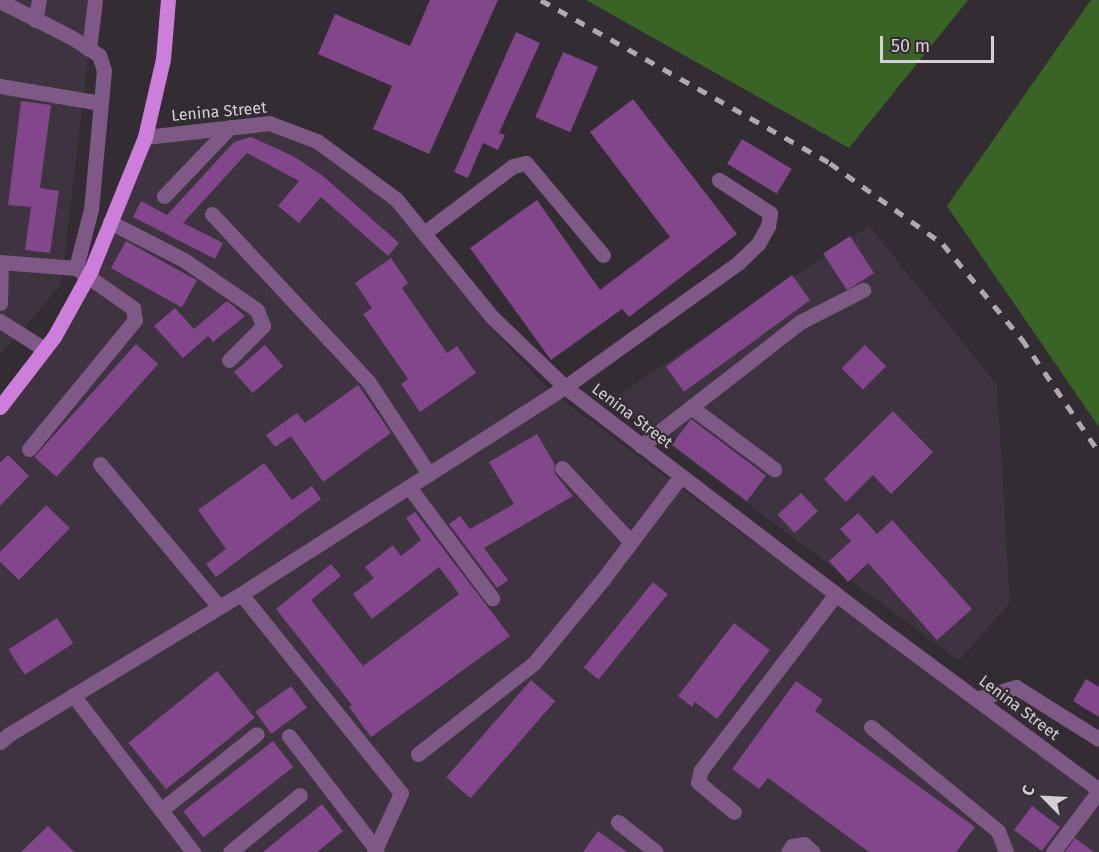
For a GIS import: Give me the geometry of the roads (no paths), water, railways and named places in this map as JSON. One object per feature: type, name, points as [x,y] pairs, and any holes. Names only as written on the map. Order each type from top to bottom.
[{"type":"main road","points":[[0,407],[44,349],[110,222],[145,137],[164,59],[168,0]]},
{"type":"street","points":[[35,20],[39,0]]},
{"type":"street","points":[[89,49],[95,0]]},
{"type":"street","points":[[0,1],[99,55],[104,70],[82,272]]},
{"type":"street","points":[[0,86],[101,103]]},
{"type":"street","name":"Lenina Street","points":[[145,137],[268,123],[318,141],[396,199],[492,317],[565,387],[836,594],[1099,790]]},
{"type":"street","points":[[164,196],[230,127]]},
{"type":"street","points":[[424,233],[513,166],[526,163],[603,255]]},
{"type":"street","points":[[0,742],[73,695],[242,594],[565,387],[738,263],[758,244],[768,226],[770,213],[719,180]]},
{"type":"street","points":[[212,214],[368,381],[429,474]]},
{"type":"street","points":[[110,222],[184,260],[257,310],[263,326],[229,360]]},
{"type":"street","points":[[0,303],[0,262],[82,272],[133,308],[135,320],[29,449]]},
{"type":"street","points":[[641,446],[800,322],[863,290]]},
{"type":"street","points":[[0,321],[44,349]]},
{"type":"street","points":[[691,406],[774,469]]},
{"type":"street","points":[[100,464],[219,607]]},
{"type":"street","points":[[562,468],[631,542]]},
{"type":"street","points":[[418,754],[534,663],[681,476]]},
{"type":"street","points":[[409,487],[492,598]]},
{"type":"street","points":[[242,594],[401,792],[375,851],[290,736]]},
{"type":"street","points":[[734,812],[698,782],[701,770],[836,594]]},
{"type":"street","points":[[976,699],[1016,687],[1099,739]]},
{"type":"street","points":[[73,695],[193,852]]},
{"type":"street","points":[[871,727],[998,831],[1006,852]]},
{"type":"street","points":[[161,810],[257,734]]},
{"type":"street","points":[[1053,852],[1099,790]]},
{"type":"street","points":[[230,852],[300,795]]},
{"type":"street","points":[[618,822],[656,852]]},
{"type":"street","points":[[788,852],[792,846],[804,844],[813,852]]},
{"type":"railway","points":[[541,0],[830,163],[943,244],[1022,339],[1099,452]]}]
